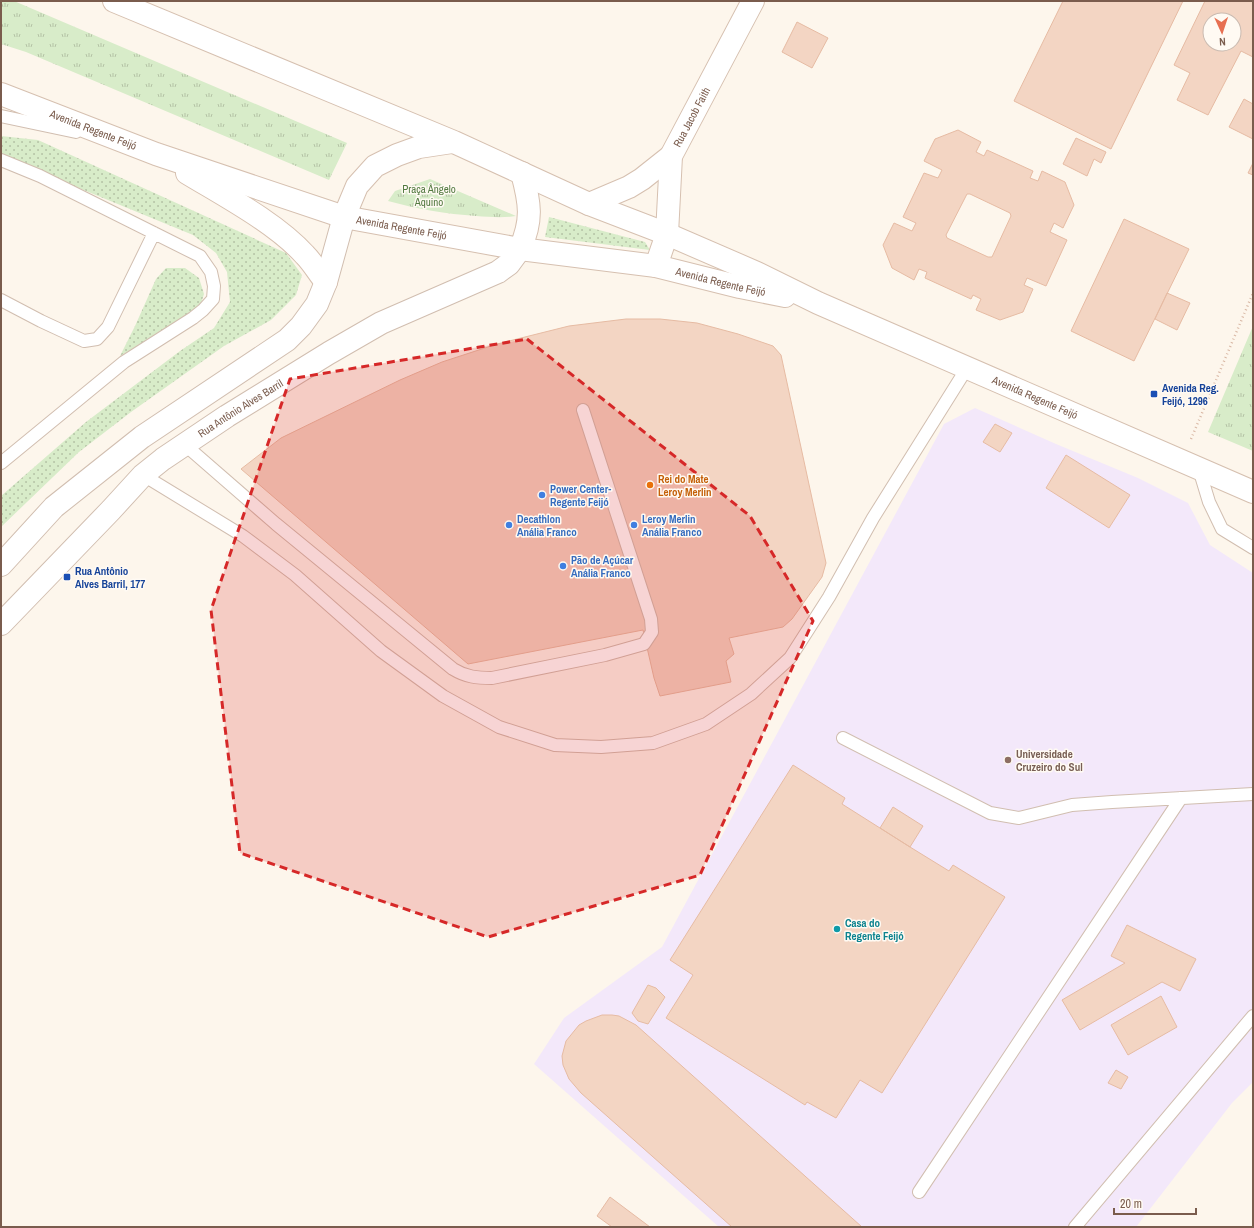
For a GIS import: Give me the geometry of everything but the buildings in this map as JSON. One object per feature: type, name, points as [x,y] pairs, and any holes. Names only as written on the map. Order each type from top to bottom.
[{"type":"main road","name":"Avenida Regente Feijó","points":[[114,1],[454,142],[589,204],[667,234],[757,273],[818,303],[1253,492]]},
{"type":"main road","name":"Rua Jacob Faith","points":[[656,266],[667,234],[672,156],[753,1]]},
{"type":"main road","name":"Avenida Regente Feijó","points":[[1,94],[156,154],[344,217],[520,249],[656,266],[740,287],[818,303]]},
{"type":"main road","points":[[1,565],[54,507],[142,437],[287,340],[301,326],[317,304],[326,282],[344,217],[358,186],[375,166],[397,154],[419,146],[454,142]]},
{"type":"main road","points":[[156,154],[247,210],[282,234],[305,255],[326,282]]},
{"type":"main road","points":[[589,204],[629,187],[672,156]]},
{"type":"main road","name":"Rua Antônio Alves Barril","points":[[1,624],[143,475],[184,444],[239,408],[381,323],[498,272],[510,264],[520,249],[525,237],[529,218],[529,198],[522,174]]},
{"type":"lane","points":[[1,116],[74,132],[95,130]]},
{"type":"lane","points":[[1,160],[40,176],[200,256],[211,272],[214,286],[212,299],[193,318],[124,362],[1,464]]},
{"type":"lane","points":[[1,300],[84,340],[97,339],[108,327],[154,233]]},
{"type":"lane","points":[[143,475],[243,536],[295,574],[381,651],[443,696],[499,727],[555,745],[602,747],[653,743],[706,724],[751,694],[790,658],[829,597],[873,518],[967,368]]},
{"type":"lane","points":[[184,444],[276,524],[453,669],[470,677],[492,678],[578,661],[624,650],[644,644],[652,632],[651,619],[583,410]]},
{"type":"lane","points":[[1190,465],[1222,529],[1253,548]]},
{"type":"lane","points":[[843,738],[990,813],[1019,818],[1072,805],[1253,794]]},
{"type":"lane","points":[[919,1192],[1181,798]]},
{"type":"lane","points":[[1075,1227],[1253,1016]]},
{"type":"path","points":[[1190,465],[1253,293]]},
{"type":"highlighted area","points":[[527,339],[750,516],[813,621],[700,875],[488,937],[240,853],[211,610],[290,379]]},
{"type":"shaded area","name":"Universidade Cruzeiro do Sul","points":[[975,408],[1138,478],[1188,503],[1210,545],[1253,573],[1253,1082],[1232,1103],[1136,1227],[719,1227],[534,1064],[564,1018],[662,947],[944,424]]},
{"type":"green space","points":[[1,1],[14,1],[347,143],[329,180],[26,52],[1,44]]},
{"type":"green space","points":[[1,136],[38,140],[286,253],[302,275],[296,295],[271,320],[224,346],[131,412],[79,452],[1,527],[1,496],[86,422],[180,351],[214,328],[230,302],[227,272],[216,253],[193,235],[1,156]]},
{"type":"green space","name":"Praça Ângelo Aquino","points":[[430,179],[516,216],[491,217],[454,214],[421,209],[388,201],[395,191]]},
{"type":"green space","points":[[549,217],[645,242],[650,250],[545,237]]},
{"type":"green space","points":[[166,268],[185,268],[199,278],[204,294],[199,310],[120,356],[156,279]]},
{"type":"green space","points":[[1253,326],[1253,451],[1208,432]]},
{"type":"place","name":"Avenida Reg. Feijó, 1296","points":[[1154,394]]},
{"type":"place","name":"Rei do Mate Leroy Merlin","points":[[650,485]]},
{"type":"place","name":"Power Center- Regente Feijó","points":[[542,495]]},
{"type":"place","name":"Decathlon Anália Franco","points":[[509,525]]},
{"type":"place","name":"Leroy Merlin Anália Franco","points":[[634,525]]},
{"type":"place","name":"Pão de Açúcar Anália Franco","points":[[563,566]]},
{"type":"place","name":"Rua Antônio Alves Barril, 177","points":[[67,577]]},
{"type":"place","name":"Universidade Cruzeiro do Sul","points":[[1008,760]]},
{"type":"place","name":"Casa do Regente Feijó","points":[[837,929]]}]
